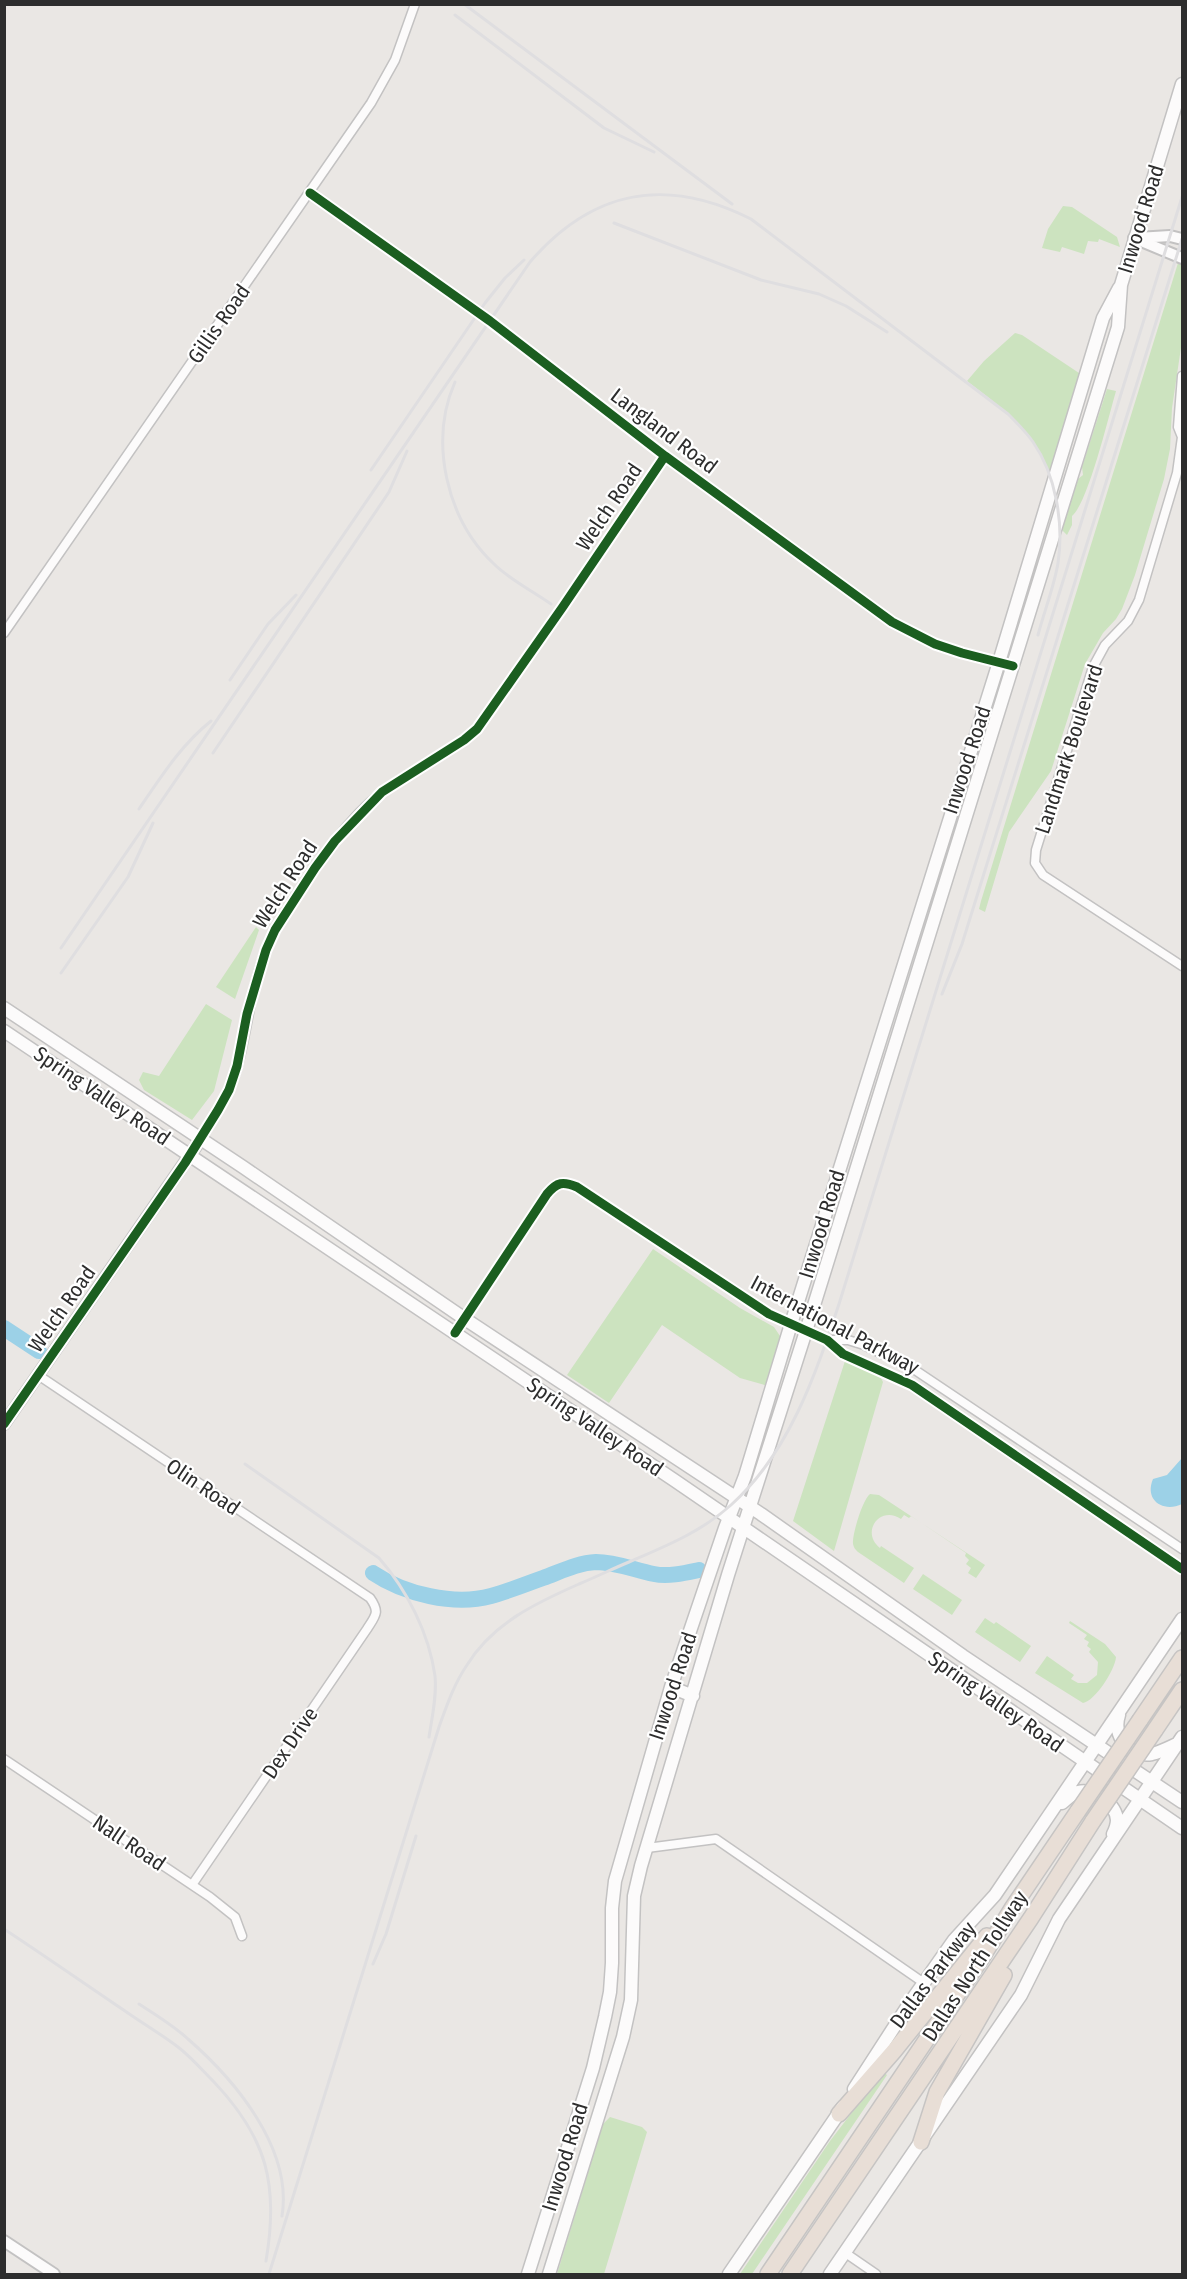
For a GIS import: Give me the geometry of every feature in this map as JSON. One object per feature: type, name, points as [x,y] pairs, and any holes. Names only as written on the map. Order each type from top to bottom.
[{"type":"highway","name":"Dallas North Tollway","points":[[768,2274],[1182,1658]]},
{"type":"highway","name":"Dallas North Tollway","points":[[790,2274],[1182,1690]]},
{"type":"highway","points":[[839,2114],[1013,1907]]},
{"type":"highway","points":[[921,2142],[937,2092],[1021,1947],[1031,1918]]},
{"type":"main road","name":"Inwood Road","points":[[549,2274],[623,2037],[631,2000],[634,1896],[647,1848],[728,1575],[875,1112],[1118,327],[1121,285],[1182,84]]},
{"type":"main road","name":"Inwood Road","points":[[528,2274],[593,2068],[610,1992],[615,1881],[671,1687],[766,1412],[790,1324],[999,662],[1103,318],[1121,285]]},
{"type":"main road","points":[[1088,368],[1104,372]]},
{"type":"main road","points":[[938,851],[954,856]]},
{"type":"main road","name":"Spring Valley Road","points":[[4,1008],[465,1319],[738,1498],[889,1605],[1182,1802]]},
{"type":"main road","name":"Spring Valley Road","points":[[4,1030],[802,1567],[1182,1828]]},
{"type":"main road","points":[[859,1107],[875,1112]]},
{"type":"main road","points":[[556,1401],[566,1385]]},
{"type":"main road","points":[[802,1567],[812,1566],[824,1573],[833,1566]]},
{"type":"main road","points":[[834,1590],[839,1586],[847,1586],[889,1605]]},
{"type":"main road","name":"Dallas Parkway","points":[[729,2274],[839,2114],[924,1983],[954,1940],[995,1895],[1182,1619]]},
{"type":"main road","points":[[671,1687],[693,1696]]},
{"type":"main road","points":[[1120,1711],[1117,1721],[1119,1733],[1121,1740],[1130,1749],[1144,1754],[1154,1754],[1180,1740]]},
{"type":"main road","points":[[830,2274],[1021,1995],[1059,1919],[1180,1740]]},
{"type":"main road","points":[[1052,1812],[1077,1792],[1088,1791],[1103,1799],[1112,1807],[1117,1818],[1117,1826],[1106,1849]]},
{"type":"main road","points":[[626,1843],[647,1848]]},
{"type":"main road","points":[[582,2100],[601,2105]]},
{"type":"street","name":"Gillis Road","points":[[4,633],[310,193],[382,84],[402,42],[415,4]]},
{"type":"street","name":"Langland Road","points":[[310,193],[490,321],[665,456],[892,622],[935,644],[1013,666]]},
{"type":"street","points":[[1134,238],[1170,236],[1182,239]]},
{"type":"street","points":[[1134,238],[1182,258]]},
{"type":"street","name":"Landmark Boulevard","points":[[1182,376],[1178,427],[1182,437],[1177,473],[1139,600],[1128,621],[1105,645],[1093,667],[1036,850],[1035,863],[1043,875],[1182,966]]},
{"type":"street","name":"Welch Road","points":[[4,1424],[201,1139],[229,1090],[237,1066],[247,1014],[266,950],[275,930],[315,868],[335,841],[382,792],[464,740],[477,729],[665,456]]},
{"type":"street","name":"International Parkway","points":[[455,1333],[554,1185],[561,1182],[577,1187],[769,1314],[827,1341],[843,1354],[912,1386],[1182,1569]]},
{"type":"street","name":"International Parkway","points":[[827,1341],[848,1340],[864,1345],[915,1370],[1182,1549]]},
{"type":"street","name":"Olin Road","points":[[38,1375],[370,1598]]},
{"type":"street","name":"Dex Drive","points":[[192,1885],[367,1629],[376,1613],[376,1606],[370,1598]]},
{"type":"street","name":"Nall Road","points":[[4,1759],[192,1885],[235,1917],[242,1936]]},
{"type":"street","points":[[647,1848],[716,1839],[924,1983]]},
{"type":"street","points":[[4,2241],[54,2274]]},
{"type":"street","points":[[844,2252],[876,2274]]},
{"type":"green space","points":[[1063,206],[1072,207],[1117,237],[1120,247],[1099,239],[1098,242],[1088,241],[1084,254],[1062,247],[1060,252],[1042,248],[1048,229]]},
{"type":"green space","points":[[1178,263],[1182,265],[1182,341],[1172,408],[1170,449],[1164,479],[1135,575],[1122,609],[1103,633],[1085,664],[1051,771],[1009,832],[985,912],[979,909],[981,901]]},
{"type":"green space","points":[[1015,333],[1022,335],[1082,375],[1050,476],[1043,459],[1026,433],[1005,412],[967,381],[984,361]]},
{"type":"green space","points":[[1107,389],[1116,391],[1091,477],[1085,494],[1072,516],[1072,525],[1067,535],[1062,530],[1078,479],[1083,475],[1082,467]]},
{"type":"green space","points":[[256,927],[259,930],[235,999],[216,987]]},
{"type":"green space","points":[[206,1004],[232,1020],[214,1091],[192,1120],[144,1090],[139,1080],[143,1072],[159,1076]]},
{"type":"green space","points":[[653,1249],[740,1308],[774,1327],[782,1339],[768,1386],[740,1378],[662,1325],[609,1403],[567,1375]]},
{"type":"green space","points":[[845,1361],[880,1376],[883,1382],[834,1551],[793,1521]]},
{"type":"green space","points":[[870,1494],[879,1495],[911,1516],[909,1518],[904,1515],[901,1519],[886,1515],[875,1522],[872,1528],[874,1542],[880,1548],[881,1546],[914,1568],[904,1583],[854,1547],[853,1539],[858,1517]]},
{"type":"green space","points":[[922,1523],[985,1565],[976,1578],[968,1573],[971,1568],[966,1564],[969,1560],[965,1556],[966,1553]]},
{"type":"green space","points":[[923,1574],[962,1600],[952,1615],[913,1589]]},
{"type":"green space","points":[[985,1618],[994,1624],[996,1622],[1031,1646],[1020,1662],[975,1632]]},
{"type":"green space","points":[[1070,1621],[1105,1644],[1116,1657],[1104,1684],[1093,1697],[1083,1703],[1035,1673],[1047,1656],[1074,1675],[1071,1679],[1078,1683],[1087,1683],[1097,1675],[1098,1662],[1089,1652],[1091,1649],[1087,1646],[1089,1642],[1084,1639],[1087,1635],[1069,1623]]},
{"type":"green space","points":[[883,2072],[887,2075],[752,2274],[740,2274],[830,2141]]},
{"type":"green space","points":[[610,2117],[642,2127],[647,2132],[604,2274],[557,2274],[603,2124]]},
{"type":"water","points":[[1182,1458],[1182,1504],[1162,1506],[1153,1499],[1151,1493],[1153,1479],[1167,1475]]},
{"type":"waterway","points":[[4,1328],[39,1351]]},
{"type":"waterway","points":[[373,1573],[414,1592],[461,1600],[491,1596],[569,1568],[596,1562],[611,1563],[659,1575],[699,1570]]},
{"type":"railway","points":[[464,4],[732,204]]},
{"type":"railway","points":[[455,15],[604,128],[654,152]]},
{"type":"railway","points":[[61,948],[530,262],[554,237],[579,218],[605,205],[632,197],[660,194],[689,197],[720,206],[751,219],[1008,414],[1033,442],[1041,455],[1053,485],[1059,516],[1058,563],[1038,635]]},
{"type":"railway","points":[[269,2274],[439,1727],[462,1672],[489,1637],[517,1616],[563,1591],[683,1538],[720,1515],[769,1462],[784,1438],[810,1386],[839,1304],[1182,197]]},
{"type":"railway","points":[[614,223],[761,280],[819,294],[846,306],[887,332]]},
{"type":"railway","points":[[942,994],[962,944],[1182,239]]},
{"type":"railway","points":[[371,470],[485,303],[505,278],[524,260]]},
{"type":"railway","points":[[455,382],[447,405],[443,429],[443,454],[454,502],[477,546],[494,564],[551,604]]},
{"type":"railway","points":[[213,753],[389,492],[407,451]]},
{"type":"railway","points":[[230,680],[268,624],[296,595]]},
{"type":"railway","points":[[139,809],[180,751],[211,721]]},
{"type":"railway","points":[[61,973],[128,877],[153,823]]},
{"type":"railway","points":[[245,1464],[379,1558],[399,1584],[422,1628],[432,1660],[435,1691],[429,1737]]},
{"type":"railway","points":[[373,1964],[386,1934],[416,1836]]},
{"type":"railway","points":[[4,1929],[178,2047],[232,2103],[257,2143],[265,2164],[271,2209],[266,2261]]},
{"type":"railway","points":[[139,2004],[176,2029],[206,2056],[241,2095],[257,2118],[279,2166],[283,2191],[282,2216]]},
{"type":"cycle path","points":[[310,193],[490,321],[665,456],[892,622],[935,644],[1013,666]]},
{"type":"cycle path","points":[[4,1424],[185,1163],[218,1110],[229,1090],[237,1066],[247,1014],[266,950],[275,930],[315,868],[335,841],[382,792],[464,740],[477,729],[665,456]]},
{"type":"cycle path","points":[[455,1333],[547,1194],[560,1184],[572,1185],[769,1314],[827,1340],[843,1354],[912,1385],[1182,1569]]}]
